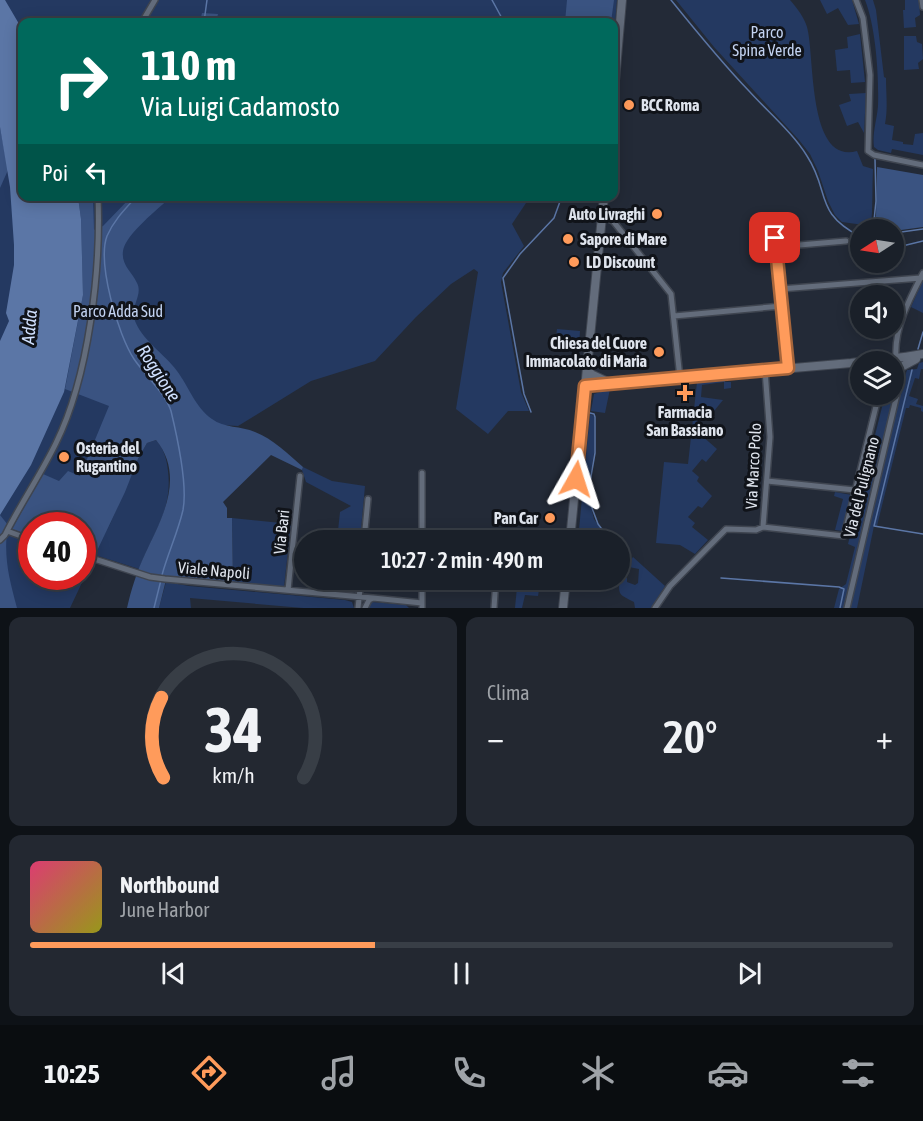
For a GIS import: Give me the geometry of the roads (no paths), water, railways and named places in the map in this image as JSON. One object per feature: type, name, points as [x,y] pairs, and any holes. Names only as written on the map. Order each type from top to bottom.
[{"type":"street","points":[[144,18],[155,0]]},
{"type":"street","points":[[618,46],[622,0]]},
{"type":"street","points":[[856,0],[863,18],[870,75],[868,151],[874,155],[923,165]]},
{"type":"street","points":[[922,0],[923,7]]},
{"type":"street","points":[[0,540],[56,442],[76,389],[88,339],[95,287],[98,201]]},
{"type":"street","points":[[571,530],[604,201]]},
{"type":"street","points":[[602,216],[613,221],[669,291],[672,300],[680,378]]},
{"type":"street","points":[[775,238],[788,368]]},
{"type":"street","points":[[776,247],[846,241]]},
{"type":"street","points":[[780,289],[922,276]]},
{"type":"street","points":[[894,351],[906,310],[922,276]]},
{"type":"street","points":[[674,316],[782,306]]},
{"type":"street","points":[[904,357],[923,355]]},
{"type":"street","points":[[904,366],[923,355]]},
{"type":"street","points":[[585,386],[850,363]]},
{"type":"street","points":[[587,368],[591,374],[612,384]]},
{"type":"street","name":"Via Marco Polo","points":[[763,527],[770,436],[765,370]]},
{"type":"street","points":[[655,608],[670,586],[723,530],[732,528],[756,530],[763,527],[844,536],[876,405]]},
{"type":"street","name":"Via del Pulignano","points":[[847,608],[894,405]]},
{"type":"street","points":[[422,473],[422,530]]},
{"type":"street","name":"Via Bari","points":[[288,590],[300,476]]},
{"type":"street","points":[[767,481],[855,490]]},
{"type":"street","points":[[365,530],[368,499]]},
{"type":"street","points":[[7,531],[18,535]]},
{"type":"street","name":"Viale Napoli","points":[[96,559],[161,579],[359,596],[422,606]]},
{"type":"street","points":[[358,608],[359,590]]},
{"type":"street","points":[[422,590],[422,606]]},
{"type":"street","points":[[494,608],[495,590]]},
{"type":"street","points":[[562,608],[564,590]]},
{"type":"street","points":[[347,596],[355,600],[358,608]]},
{"type":"street","points":[[365,608],[369,600],[373,598]]},
{"type":"water","name":"Adda","points":[[0,0],[5,0],[18,22],[18,201],[79,201],[83,295],[64,392],[31,465],[0,515],[0,341],[9,321],[6,313],[14,265],[14,245],[10,187],[0,127]]},
{"type":"waterway","name":"Roggione","points":[[205,18],[207,0]]},
{"type":"waterway","points":[[492,0],[502,18]]},
{"type":"waterway","points":[[671,0],[729,69],[795,139],[814,169],[829,210],[850,230]]},
{"type":"waterway","points":[[874,219],[875,159]]},
{"type":"waterway","name":"Roggione","points":[[132,201],[116,220],[107,236],[105,263],[111,299],[128,348],[168,404],[179,446],[184,487],[183,510],[162,575]]},
{"type":"waterway","points":[[531,412],[524,394],[503,278],[520,254],[554,218],[560,201]]},
{"type":"waterway","points":[[904,232],[923,229]]},
{"type":"waterway","points":[[904,246],[923,241]]},
{"type":"waterway","points":[[918,349],[923,332]]},
{"type":"waterway","points":[[912,370],[874,526],[923,534]]},
{"type":"waterway","points":[[590,413],[595,417],[595,453],[590,482],[592,508],[602,530]]},
{"type":"waterway","points":[[721,578],[839,587],[844,589],[840,608]]},
{"type":"waterway","name":"Roggione","points":[[154,608],[161,580]]},
{"type":"place","name":"BCC Roma","points":[[629,105]]},
{"type":"place","name":"Auto Livraghi","points":[[657,214]]},
{"type":"place","name":"Sapore di Mare","points":[[568,239]]},
{"type":"place","name":"LD Discount","points":[[574,262]]},
{"type":"place","name":"Chiesa del Cuore Immacolato di Maria","points":[[659,352]]},
{"type":"place","name":"Farmacia San Bassiano","points":[[685,393]]},
{"type":"place","name":"Osteria del Rugantino","points":[[64,457]]},
{"type":"place","name":"Pan Car","points":[[550,518]]},
{"type":"park label","name":"Parco Spina Verde","points":[[767,41]]},
{"type":"park label","name":"Parco Adda Sud","points":[[118,311]]}]
